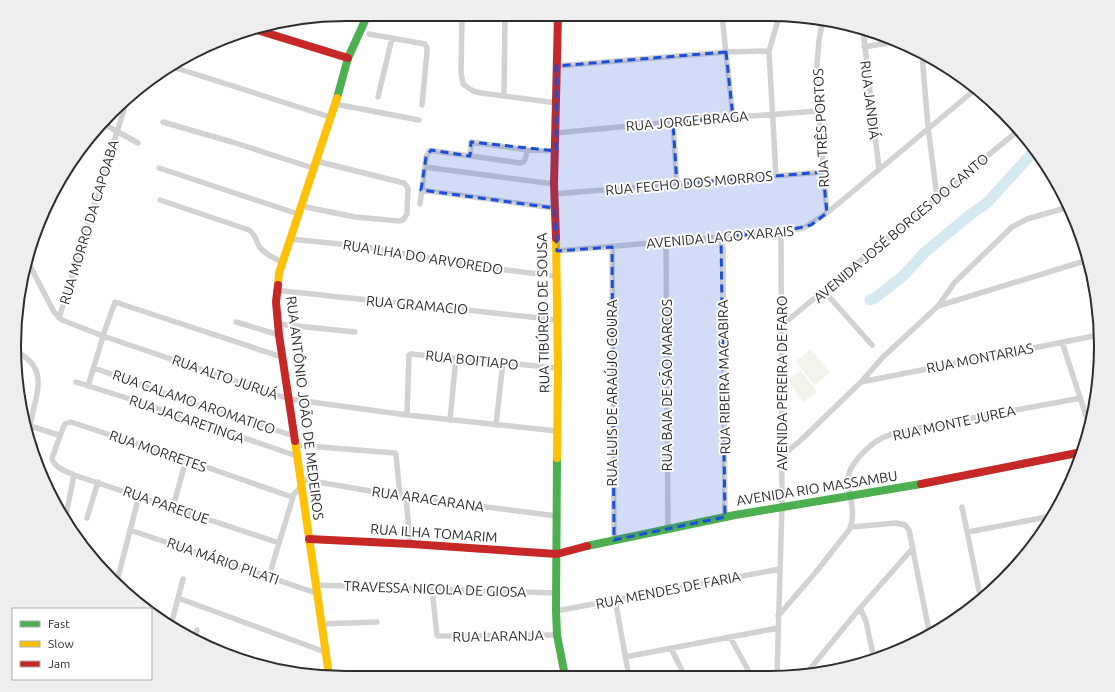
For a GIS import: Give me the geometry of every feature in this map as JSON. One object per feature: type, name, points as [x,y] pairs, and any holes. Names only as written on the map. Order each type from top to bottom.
[{"type":"street","name":"RUA ANTÔNIO JOÃO DE MEDEIROS","points":[[328,670],[282,357],[276,290],[282,262],[335,104],[348,58],[365,33],[367,21]]},
{"type":"street","points":[[462,21],[460,73],[463,84],[473,91],[557,103]]},
{"type":"street","points":[[504,95],[505,21]]},
{"type":"street","name":"RUA TIBÚRCIO DE SOUSA","points":[[558,21],[556,151],[554,184],[557,251],[556,276],[558,368],[556,611],[557,634],[564,671]]},
{"type":"street","points":[[723,21],[733,117]]},
{"type":"street","points":[[776,176],[769,51],[778,21]]},
{"type":"street","name":"RUA TRÊS PORTOS","points":[[822,26],[819,40],[816,79],[827,213]]},
{"type":"street","points":[[263,32],[348,58]]},
{"type":"street","points":[[365,33],[425,44],[427,52],[422,105]]},
{"type":"street","name":"RUA JANDIÁ","points":[[863,35],[879,169]]},
{"type":"street","points":[[378,97],[392,38]]},
{"type":"street","points":[[864,47],[886,43]]},
{"type":"street","points":[[556,66],[726,52],[769,51]]},
{"type":"street","points":[[922,60],[928,127],[937,197]]},
{"type":"street","points":[[177,68],[330,117]]},
{"type":"street","name":"AVENIDA LAGO XARAIS","points":[[557,251],[781,232],[804,228],[827,213],[928,127],[972,92]]},
{"type":"street","points":[[335,104],[419,120]]},
{"type":"street","name":"RUA MORRO DA CAPOABA","points":[[59,318],[124,109]]},
{"type":"street","name":"RUA JORGE BRAGA","points":[[556,133],[818,111]]},
{"type":"street","points":[[159,168],[299,210],[399,221],[403,220],[406,216],[408,188],[404,183],[315,165],[163,122]]},
{"type":"street","points":[[673,123],[677,184]]},
{"type":"street","points":[[107,126],[138,143]]},
{"type":"street","name":"AVENIDA JOSÉ BORGES DO CANTO","points":[[782,325],[1014,134]]},
{"type":"street","points":[[470,156],[471,142],[527,150],[556,151]]},
{"type":"street","points":[[420,204],[426,155],[431,150],[522,163],[525,160],[527,150]]},
{"type":"street","points":[[425,167],[554,184]]},
{"type":"street","name":"RUA FECHO DOS MORROS","points":[[554,194],[823,172]]},
{"type":"street","points":[[421,190],[554,208]]},
{"type":"street","points":[[160,200],[249,230],[253,233],[262,250],[271,257],[282,262]]},
{"type":"street","points":[[782,456],[802,440],[861,382],[883,357],[938,306],[955,282],[1012,227],[1027,218],[1063,209]]},
{"type":"street","name":"AVENIDA PEREIRA DE FARO","points":[[777,671],[782,507],[781,232]]},
{"type":"street","name":"RUA RIBEIRA MACABIRA","points":[[721,237],[723,248],[725,517]]},
{"type":"street","name":"RUA ILHA DO ARVOREDO","points":[[290,239],[366,247],[480,267],[556,276]]},
{"type":"street","name":"RUA BAIA DE SÃO MARCOS","points":[[666,242],[668,529]]},
{"type":"street","name":"RUA LUIS DE ARAÚJO COURA","points":[[612,246],[614,540]]},
{"type":"street","points":[[938,306],[1083,262]]},
{"type":"street","points":[[31,267],[54,312],[59,318]]},
{"type":"street","name":"RUA GRAMACIO","points":[[276,290],[557,320]]},
{"type":"street","points":[[824,291],[872,345]]},
{"type":"street","points":[[88,386],[115,302],[282,357]]},
{"type":"street","name":"RUA ALTO JURUÁ","points":[[59,318],[68,323],[103,336],[289,399],[407,415],[557,431]]},
{"type":"street","points":[[236,322],[279,335]]},
{"type":"street","points":[[278,324],[355,332]]},
{"type":"street","points":[[296,360],[299,326]]},
{"type":"street","name":"RUA MONTARIAS","points":[[861,382],[1094,336]]},
{"type":"street","points":[[1062,342],[1086,416]]},
{"type":"street","name":"RUA BOITIAPO","points":[[407,415],[410,354],[456,357],[558,368]]},
{"type":"street","points":[[21,355],[28,359],[34,366],[37,373],[39,390],[31,424]]},
{"type":"street","points":[[450,420],[456,357]]},
{"type":"street","points":[[496,425],[503,362]]},
{"type":"street","name":"RUA CALAMO AROMATICO","points":[[94,368],[218,412],[294,436]]},
{"type":"street","name":"RUA JACARETINGA","points":[[76,382],[297,456]]},
{"type":"street","name":"RUA MONTE JUREA","points":[[851,527],[852,508],[848,481],[850,470],[864,452],[883,438],[897,432],[1081,398]]},
{"type":"street","name":"RUA MORRETES","points":[[54,464],[52,458],[59,435],[65,424],[71,422],[292,497]]},
{"type":"street","points":[[31,426],[59,435]]},
{"type":"street","points":[[295,445],[395,453],[400,496]]},
{"type":"street","name":"AVENIDA RIO MASSAMBU","points":[[557,554],[614,540],[725,517],[897,489],[1076,453]]},
{"type":"street","points":[[173,507],[186,460]]},
{"type":"street","name":"RUA PARECUE","points":[[54,464],[74,475],[279,543]]},
{"type":"street","points":[[67,511],[74,475]]},
{"type":"street","points":[[87,518],[98,482]]},
{"type":"street","points":[[269,576],[292,497],[300,483]]},
{"type":"street","name":"RUA ARACARANA","points":[[300,483],[557,516]]},
{"type":"street","points":[[118,578],[139,496]]},
{"type":"street","points":[[406,496],[410,544]]},
{"type":"street","points":[[962,507],[980,593]]},
{"type":"street","points":[[968,532],[1045,517]]},
{"type":"street","points":[[778,616],[816,572],[851,527],[896,523],[905,525],[909,530],[929,629]]},
{"type":"street","name":"RUA MÁRIO PILATI","points":[[130,530],[269,576],[316,589]]},
{"type":"street","name":"RUA ILHA TOMARIM","points":[[309,539],[557,554]]},
{"type":"street","points":[[811,668],[860,608],[913,548]]},
{"type":"street","name":"RUA MENDES DE FARIA","points":[[556,611],[780,569]]},
{"type":"street","points":[[172,620],[183,578]]},
{"type":"street","name":"TRAVESSA NICOLA DE GIOSA","points":[[316,589],[432,589],[556,593]]},
{"type":"street","name":"RUA LARANJA","points":[[432,589],[438,636],[557,634]]},
{"type":"street","points":[[178,598],[325,652]]},
{"type":"street","points":[[615,599],[628,671]]},
{"type":"street","points":[[860,608],[866,621],[873,654]]},
{"type":"street","points":[[321,624],[377,622]]},
{"type":"street","points":[[626,657],[778,628]]},
{"type":"street","points":[[196,634],[197,630]]},
{"type":"street","points":[[730,637],[749,671]]},
{"type":"street","points":[[671,648],[682,671]]},
{"type":"highlighted area","points":[[726,52],[733,117],[673,123],[677,184],[823,172],[827,213],[811,225],[781,232],[721,237],[725,517],[614,540],[612,247],[557,251],[554,208],[421,190],[426,157],[431,150],[470,156],[471,142],[556,151],[556,66]]},
{"type":"shaded area","points":[[811,349],[830,373],[814,385],[796,361]]},
{"type":"shaded area","points":[[801,371],[817,392],[803,402],[788,380]]},
{"type":"waterway","points":[[870,300],[875,298],[903,276],[924,253],[971,214],[987,203],[1031,154]]},
{"type":"traffic: fast","points":[[337,98],[348,58],[365,21]]},
{"type":"traffic: fast","points":[[557,458],[556,611],[557,635],[564,671]]},
{"type":"traffic: fast","points":[[587,546],[735,515],[921,484]]},
{"type":"traffic: slow","points":[[278,285],[279,273],[337,98]]},
{"type":"traffic: slow","points":[[556,238],[558,368],[557,458]]},
{"type":"traffic: slow","points":[[295,441],[328,670]]},
{"type":"traffic: jam","points":[[556,238],[554,184],[558,21]]},
{"type":"traffic: jam","points":[[263,32],[348,58]]},
{"type":"traffic: jam","points":[[278,285],[276,302],[279,335],[295,441]]},
{"type":"traffic: jam","points":[[921,484],[1076,453]]},
{"type":"traffic: jam","points":[[309,539],[557,554],[587,546]]}]
